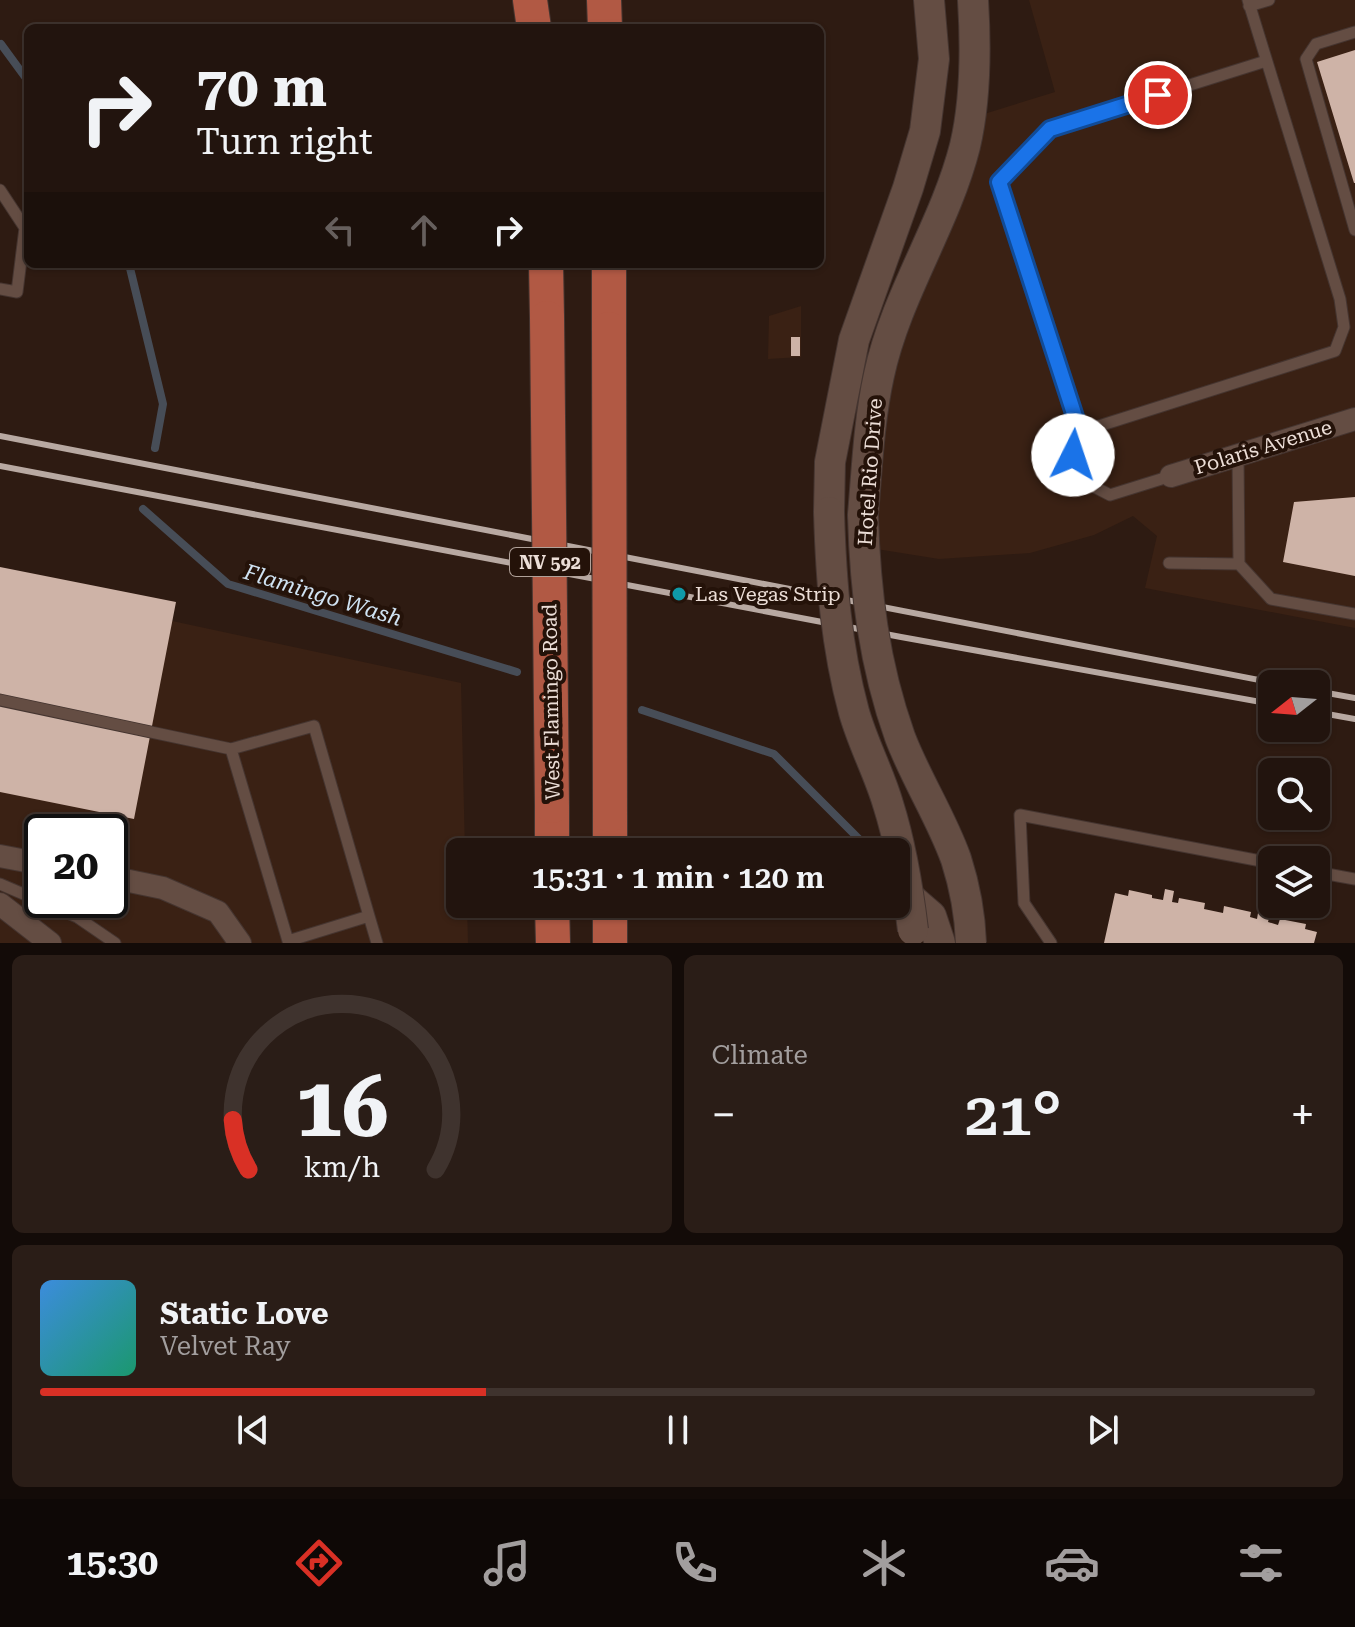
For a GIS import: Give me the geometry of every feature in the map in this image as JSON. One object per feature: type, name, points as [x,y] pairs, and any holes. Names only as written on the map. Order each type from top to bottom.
[{"type":"main road","points":[[530,0],[533,24]]},
{"type":"main road","name":"Hotel Rio Drive","points":[[922,939],[888,805],[855,715],[843,665],[831,587],[829,487],[830,462],[854,340],[925,131],[934,59],[929,0]]},
{"type":"main road","name":"Hotel Rio Drive","points":[[971,943],[969,910],[955,857],[901,737],[877,660],[865,585],[863,515],[879,374],[905,296],[942,210],[965,146],[974,79],[973,0]]},
{"type":"main road","name":"West Flamingo Road","points":[[546,268],[552,838]]},
{"type":"main road","name":"NV 592","points":[[609,268],[610,838]]},
{"type":"main road","points":[[552,918],[553,943]]},
{"type":"main road","points":[[610,918],[610,943]]},
{"type":"street","name":"Polaris Avenue","points":[[1171,476],[1355,419]]},
{"type":"street","points":[[0,856],[24,861]]},
{"type":"street","points":[[128,881],[163,888],[218,912],[240,943]]},
{"type":"street","points":[[0,904],[50,943]]},
{"type":"lane","points":[[1080,432],[1335,351],[1344,327],[1340,299],[1248,3],[1269,0]]},
{"type":"lane","points":[[1355,32],[1316,44],[1306,59],[1355,230]]},
{"type":"lane","points":[[1171,476],[1110,495],[1083,481],[1073,455],[1080,432],[999,182],[1050,129],[1266,61]]},
{"type":"lane","points":[[0,190],[24,226]]},
{"type":"lane","points":[[0,289],[17,292],[24,236]]},
{"type":"lane","points":[[1238,455],[1239,564],[1271,599],[1355,614]]},
{"type":"lane","points":[[1169,563],[1239,564]]},
{"type":"lane","points":[[0,700],[231,749],[314,726],[377,943]]},
{"type":"lane","points":[[231,749],[289,942],[369,916]]},
{"type":"lane","points":[[1051,943],[1024,903],[1020,815],[1258,860]]},
{"type":"lane","points":[[1330,875],[1355,879]]},
{"type":"lane","points":[[0,884],[77,917],[115,943]]},
{"type":"shaded area","points":[[1029,0],[1355,0],[1355,628],[1145,588],[1157,536],[1133,516],[1094,535],[1030,553],[939,559],[864,547],[871,428],[968,119],[1055,92]]},
{"type":"shaded area","points":[[801,306],[801,357],[768,359],[769,316]]},
{"type":"shaded area","points":[[0,584],[461,683],[465,838],[446,838],[446,918],[467,918],[468,943],[0,943]]},
{"type":"building","points":[[1355,50],[1355,183],[1354,183],[1317,62]]},
{"type":"building","points":[[791,337],[800,337],[800,356],[791,356]]},
{"type":"building","points":[[1355,497],[1355,576],[1283,562],[1294,502]]},
{"type":"building","points":[[0,567],[176,602],[134,819],[128,818],[128,814],[109,814],[0,792]]},
{"type":"building","points":[[1165,889],[1174,891],[1172,902],[1178,903],[1179,898],[1205,903],[1204,909],[1223,913],[1224,906],[1251,912],[1250,917],[1257,919],[1258,913],[1258,918],[1269,918],[1268,922],[1278,925],[1280,919],[1306,924],[1305,929],[1317,932],[1314,943],[1104,943],[1115,893],[1128,896],[1129,890],[1163,900]]},
{"type":"waterway","name":"Flamingo Wash","points":[[1,44],[24,76]]},
{"type":"waterway","name":"Flamingo Wash","points":[[130,268],[163,404],[155,448]]},
{"type":"waterway","name":"Flamingo Wash","points":[[143,509],[228,584],[517,672]]},
{"type":"waterway","name":"Flamingo Wash","points":[[642,710],[774,754],[858,838]]},
{"type":"railway","points":[[0,436],[1258,680]]},
{"type":"railway","points":[[0,466],[1258,701]]},
{"type":"railway","points":[[1330,694],[1355,698]]},
{"type":"railway","points":[[1330,715],[1355,719]]},
{"type":"place","name":"Las Vegas Strip","points":[[679,594]]},
{"type":"route","points":[[1073,455],[1080,432],[999,182],[1050,129],[1158,95]]}]
